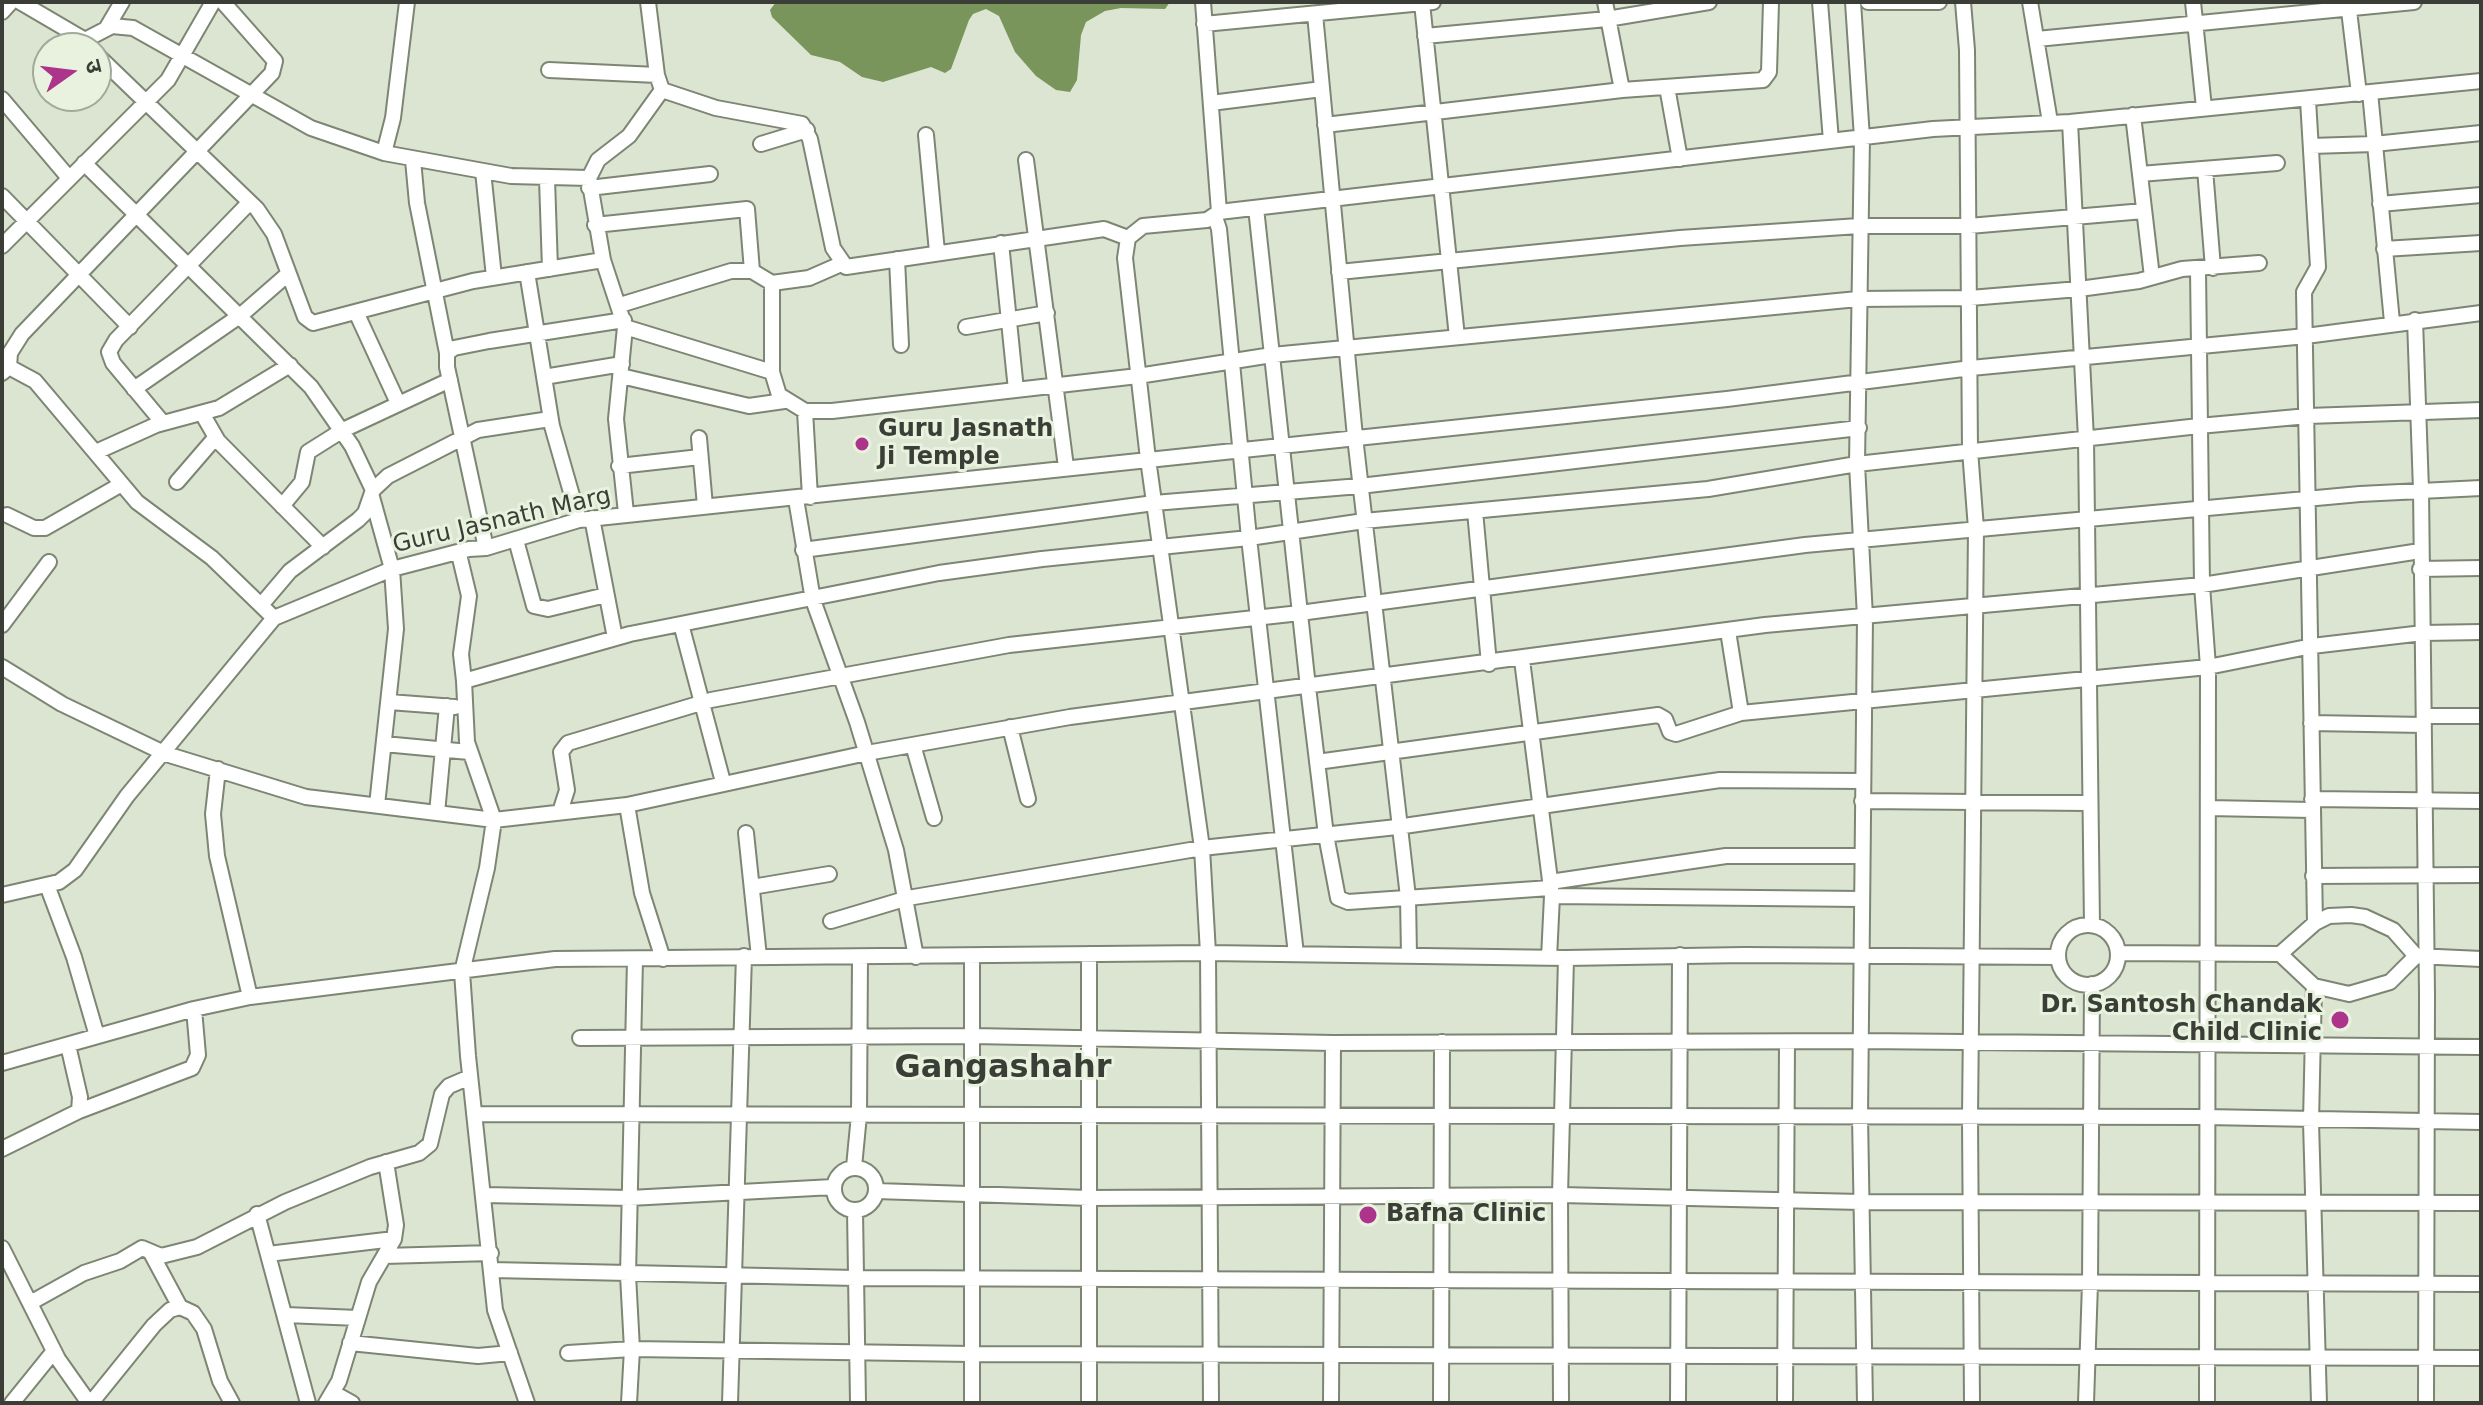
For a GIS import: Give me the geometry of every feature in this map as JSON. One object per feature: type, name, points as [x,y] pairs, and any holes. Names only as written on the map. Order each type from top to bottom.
[{"type":"street","points":[[2,12],[11,2]]},
{"type":"street","points":[[20,2],[67,32]]},
{"type":"street","points":[[106,30],[122,2]]},
{"type":"street","points":[[2,246],[168,80],[213,2]]},
{"type":"street","points":[[223,2],[275,61],[272,73],[22,334],[6,360],[43,390],[120,485],[163,524],[212,558],[274,618]]},
{"type":"street","points":[[384,153],[393,118],[407,2]]},
{"type":"street","points":[[648,2],[657,75],[662,90]]},
{"type":"street","points":[[1203,2],[1217,214],[1231,363],[1296,954]]},
{"type":"street","points":[[1204,24],[1433,2]]},
{"type":"street","points":[[1605,2],[1622,90]]},
{"type":"street","points":[[1425,36],[1607,19],[1709,2]]},
{"type":"street","points":[[1325,125],[1622,90],[1757,81],[1766,77],[1771,2]]},
{"type":"street","points":[[1820,2],[1831,141]]},
{"type":"street","points":[[1853,2],[1862,138],[1857,464],[1865,617],[1860,1116],[1865,1403]]},
{"type":"street","points":[[1868,2],[1939,2]]},
{"type":"street","points":[[1963,2],[1967,50],[1970,450],[1976,529],[1970,1118],[1972,1403]]},
{"type":"street","points":[[2030,2],[2050,122]]},
{"type":"street","points":[[2193,2],[2204,108]]},
{"type":"street","points":[[2037,39],[2348,5],[2414,2]]},
{"type":"street","points":[[1422,3],[1438,184],[1457,337]]},
{"type":"street","points":[[2348,5],[2374,144],[2392,322]]},
{"type":"street","points":[[1315,14],[1360,486],[1384,678],[1397,827],[1408,897],[1409,956]]},
{"type":"street","points":[[103,32],[125,24],[252,92],[311,128],[413,160],[589,183],[710,174]]},
{"type":"street","points":[[112,69],[249,203],[274,234],[305,317],[313,323],[494,277],[603,260]]},
{"type":"street","points":[[549,70],[657,75]]},
{"type":"street","points":[[1211,1403],[1208,953],[1202,848],[1148,459],[1125,258],[1128,238],[1143,226],[1438,184],[1831,141],[2070,122],[2481,81]]},
{"type":"street","points":[[1667,87],[1680,159]]},
{"type":"street","points":[[1211,103],[1322,89]]},
{"type":"street","points":[[662,90],[725,110],[797,122],[807,130],[833,248],[841,264]]},
{"type":"street","points":[[626,513],[616,419],[623,317],[603,260],[589,183],[598,160],[629,136],[662,90]]},
{"type":"street","points":[[2,99],[69,178]]},
{"type":"street","points":[[2308,100],[2318,267],[2304,292],[2315,923]]},
{"type":"street","points":[[2133,115],[2152,277]]},
{"type":"street","points":[[2070,122],[2086,439],[2086,678],[2092,925]]},
{"type":"street","points":[[761,144],[807,130]]},
{"type":"street","points":[[2311,146],[2374,144],[2481,133]]},
{"type":"street","points":[[926,135],[937,252]]},
{"type":"street","points":[[413,160],[433,291],[486,548]]},
{"type":"street","points":[[1026,160],[1066,467]]},
{"type":"street","points":[[84,163],[241,315],[317,394],[343,430],[372,493],[392,569],[396,629],[377,805]]},
{"type":"street","points":[[2140,174],[2277,163]]},
{"type":"street","points":[[2205,169],[2205,269],[2198,345],[2202,585],[2208,667],[2207,1403]]},
{"type":"street","points":[[483,171],[494,277]]},
{"type":"street","points":[[547,179],[550,269]]},
{"type":"street","points":[[2380,204],[2481,195]]},
{"type":"street","points":[[2,196],[130,327]]},
{"type":"street","points":[[163,423],[110,358],[113,345],[249,203]]},
{"type":"street","points":[[1256,208],[1317,762],[1335,893],[1341,901],[1551,889],[1862,899]]},
{"type":"street","points":[[595,225],[747,209],[752,271]]},
{"type":"street","points":[[1339,272],[1680,238],[1859,226],[1969,226],[2144,211]]},
{"type":"street","points":[[447,353],[454,348],[623,317],[731,271],[752,271],[772,283],[809,278],[841,264],[853,267],[1104,229],[1128,238]]},
{"type":"street","points":[[1001,243],[1016,390]]},
{"type":"street","points":[[2384,249],[2481,243]]},
{"type":"street","points":[[897,259],[901,345]]},
{"type":"street","points":[[544,377],[621,370],[749,406],[784,401],[805,411],[1138,376],[1272,355],[1858,299],[1970,298],[2079,289],[2182,269],[2259,263]]},
{"type":"street","points":[[527,272],[550,419],[586,519],[615,638]]},
{"type":"street","points":[[134,389],[241,315],[288,274]]},
{"type":"street","points":[[772,283],[772,372],[784,401]]},
{"type":"street","points":[[356,312],[398,403]]},
{"type":"street","points":[[966,327],[1047,313]]},
{"type":"street","name":"Guru Jasnath Marg","points":[[2,895],[59,882],[75,870],[127,796],[166,754],[274,618],[392,569],[486,548],[586,519],[1727,399],[1971,368],[2306,336],[2392,322],[2481,313]]},
{"type":"street","points":[[623,317],[772,372]]},
{"type":"street","points":[[2415,320],[2424,721],[2421,956],[2427,1048],[2426,1403]]},
{"type":"street","points":[[96,452],[163,423],[203,415],[236,400],[290,365]]},
{"type":"street","points":[[282,506],[302,482],[308,452],[343,430],[450,380]]},
{"type":"street","points":[[464,681],[615,638],[939,573],[1292,533],[1364,521],[1708,489],[1857,464],[1970,450],[2308,416],[2481,410]]},
{"type":"street","points":[[805,411],[803,550],[813,600],[867,753],[908,898],[916,957]]},
{"type":"street","points":[[203,415],[215,438],[323,547]]},
{"type":"street","points":[[262,604],[290,571],[365,513],[372,493],[388,476],[463,437],[494,426],[550,419]]},
{"type":"street","points":[[803,550],[1154,503],[1360,486],[1859,428]]},
{"type":"street","points":[[177,482],[215,438]]},
{"type":"street","points":[[699,438],[705,506]]},
{"type":"street","points":[[619,466],[700,457]]},
{"type":"street","points":[[7,515],[34,528],[45,528],[120,485]]},
{"type":"street","points":[[560,812],[567,790],[561,752],[568,743],[702,703],[1009,645],[1300,613],[1791,547],[1862,543],[1976,529],[2310,499],[2481,488]]},
{"type":"street","points":[[1475,511],[1489,664]]},
{"type":"street","points":[[516,540],[534,606],[548,609],[606,595]]},
{"type":"street","points":[[2,667],[62,704],[166,754],[306,797],[494,820],[627,805],[723,782],[1010,727],[1728,631],[2085,593],[2202,585],[2420,551]]},
{"type":"street","points":[[459,554],[469,596],[461,654],[469,752],[494,820],[487,868],[462,972],[470,1077],[495,1310],[527,1403]]},
{"type":"street","points":[[2,625],[49,562]]},
{"type":"street","points":[[2420,569],[2481,568]]},
{"type":"street","points":[[681,624],[723,782]]},
{"type":"street","points":[[1728,631],[1741,713]]},
{"type":"street","points":[[1317,762],[1658,715],[1665,719],[1670,732],[1676,734],[1741,713],[2208,667],[2312,646],[2423,633],[2481,632]]},
{"type":"street","points":[[1522,660],[1551,889],[1549,958]]},
{"type":"street","points":[[389,702],[464,708]]},
{"type":"street","points":[[437,813],[447,706]]},
{"type":"street","points":[[2311,723],[2424,721],[2481,716]]},
{"type":"street","points":[[1010,727],[1028,799]]},
{"type":"street","points":[[384,744],[469,752]]},
{"type":"street","points":[[913,745],[934,818]]},
{"type":"street","points":[[218,769],[213,814],[217,856],[250,997]]},
{"type":"street","points":[[831,921],[908,898],[1202,848],[1397,827],[1728,779],[1862,781]]},
{"type":"street","points":[[2208,808],[2423,800],[2481,801]]},
{"type":"street","points":[[1862,801],[2089,803]]},
{"type":"street","points":[[627,805],[644,901],[663,959]]},
{"type":"street","points":[[730,1403],[742,1039],[751,956],[752,887],[746,833]]},
{"type":"street","points":[[1551,889],[1726,856],[1862,856]]},
{"type":"street","points":[[752,887],[829,874]]},
{"type":"street","points":[[2313,876],[2481,875]]},
{"type":"street","points":[[47,885],[74,957],[97,1036]]},
{"type":"street","points":[[2118,953],[2280,954],[2315,923],[2329,916],[2365,917],[2393,930],[2421,956],[2481,959]]},
{"type":"street","points":[[2092,925],[2110,934],[2118,953],[2108,977],[2092,984],[2073,981],[2058,957],[2067,933],[2092,925]]},
{"type":"street","points":[[2,1063],[194,1009],[250,997],[555,959],[1208,953],[1549,958],[1680,955],[2058,957]]},
{"type":"street","points":[[1089,954],[1089,1403]]},
{"type":"street","points":[[2280,954],[2314,986],[2349,994],[2390,982],[2421,956]]},
{"type":"street","points":[[1678,1403],[1680,955]]},
{"type":"street","points":[[854,1167],[859,1115],[860,957]]},
{"type":"street","points":[[972,957],[972,1403]]},
{"type":"street","points":[[1561,1403],[1560,1195],[1566,958]]},
{"type":"street","points":[[629,1403],[632,1349],[628,1275],[635,959]]},
{"type":"street","points":[[2086,1403],[2092,984]]},
{"type":"street","points":[[2314,986],[2311,1122],[2319,1403]]},
{"type":"street","points":[[2,1149],[79,1111],[192,1068],[198,1055],[194,1009]]},
{"type":"street","points":[[580,1038],[635,1035],[742,1039],[973,1036],[1333,1043],[1862,1041],[2481,1047]]},
{"type":"street","points":[[1441,1403],[1442,1042]]},
{"type":"street","points":[[1785,1403],[1787,1042]]},
{"type":"street","points":[[1331,1403],[1333,1043]]},
{"type":"street","points":[[68,1045],[80,1097],[79,1111]]},
{"type":"street","points":[[30,1303],[84,1273],[142,1248],[168,1256],[197,1247],[257,1214],[426,1149],[442,1094],[449,1086],[470,1077]]},
{"type":"street","points":[[474,1114],[2205,1117],[2311,1122],[2481,1122]]},
{"type":"street","points":[[352,1403],[330,1398],[373,1272],[394,1239],[396,1225],[386,1162]]},
{"type":"street","points":[[854,1167],[868,1172],[876,1191],[869,1205],[855,1211],[839,1204],[833,1187],[840,1173],[854,1167]]},
{"type":"street","points":[[484,1195],[630,1198],[833,1187]]},
{"type":"street","points":[[876,1191],[1090,1198],[1560,1195],[1861,1202],[2481,1203]]},
{"type":"street","points":[[855,1211],[858,1403]]},
{"type":"street","points":[[257,1214],[308,1403]]},
{"type":"street","points":[[268,1254],[394,1239]]},
{"type":"street","points":[[2,1248],[54,1351],[90,1403],[154,1325],[170,1310],[180,1307]]},
{"type":"street","points":[[151,1253],[180,1307],[193,1313],[204,1329],[220,1381],[232,1403]]},
{"type":"street","points":[[384,1256],[491,1253]]},
{"type":"street","points":[[492,1270],[856,1278],[972,1276],[2481,1284]]},
{"type":"street","points":[[286,1315],[358,1318]]},
{"type":"street","points":[[350,1343],[478,1356],[510,1353]]},
{"type":"street","points":[[568,1353],[632,1349],[732,1349],[972,1354],[2481,1358]]},
{"type":"street","points":[[12,1403],[54,1351]]},
{"type":"shaded area","points":[[776,2],[1170,2],[1165,9],[1121,8],[1105,11],[1086,22],[1081,35],[1077,80],[1070,92],[1056,90],[1036,76],[1015,52],[999,16],[986,9],[973,14],[969,20],[951,69],[945,73],[931,67],[883,82],[862,77],[840,62],[811,55],[772,17],[770,10]]},
{"type":"place","name":"Guru Jasnath Ji Temple","points":[[862,444]]},
{"type":"place","name":"Dr. Santosh Chandak Child Clinic","points":[[2340,1020]]},
{"type":"place","name":"Bafna Clinic","points":[[1368,1215]]},
{"type":"district","name":"Gangashahr","points":[[1003,1069]]}]
